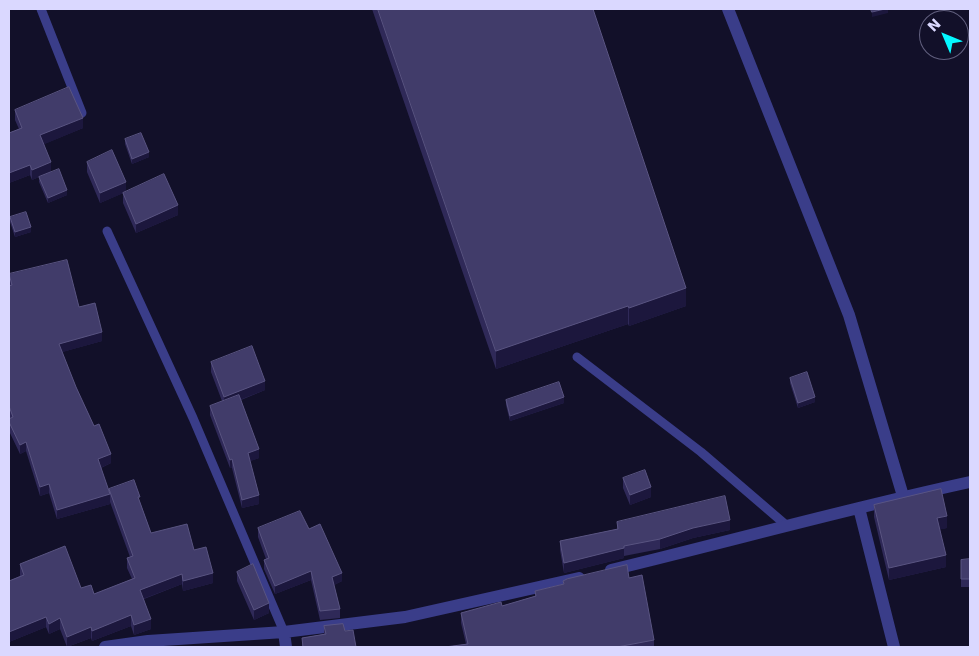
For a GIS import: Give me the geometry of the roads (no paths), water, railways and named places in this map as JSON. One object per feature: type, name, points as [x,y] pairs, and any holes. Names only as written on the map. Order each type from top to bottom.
[{"type":"street","points":[[728,9],[849,315],[903,496]]},
{"type":"street","points":[[105,647],[148,641],[284,632],[405,617],[596,574],[903,496],[970,482]]},
{"type":"street","points":[[860,508],[894,647]]},
{"type":"street","points":[[284,632],[286,647]]},
{"type":"lane","points":[[41,9],[82,113]]},
{"type":"lane","points":[[107,232],[194,418],[284,632]]},
{"type":"lane","points":[[577,357],[701,452],[786,525]]}]
